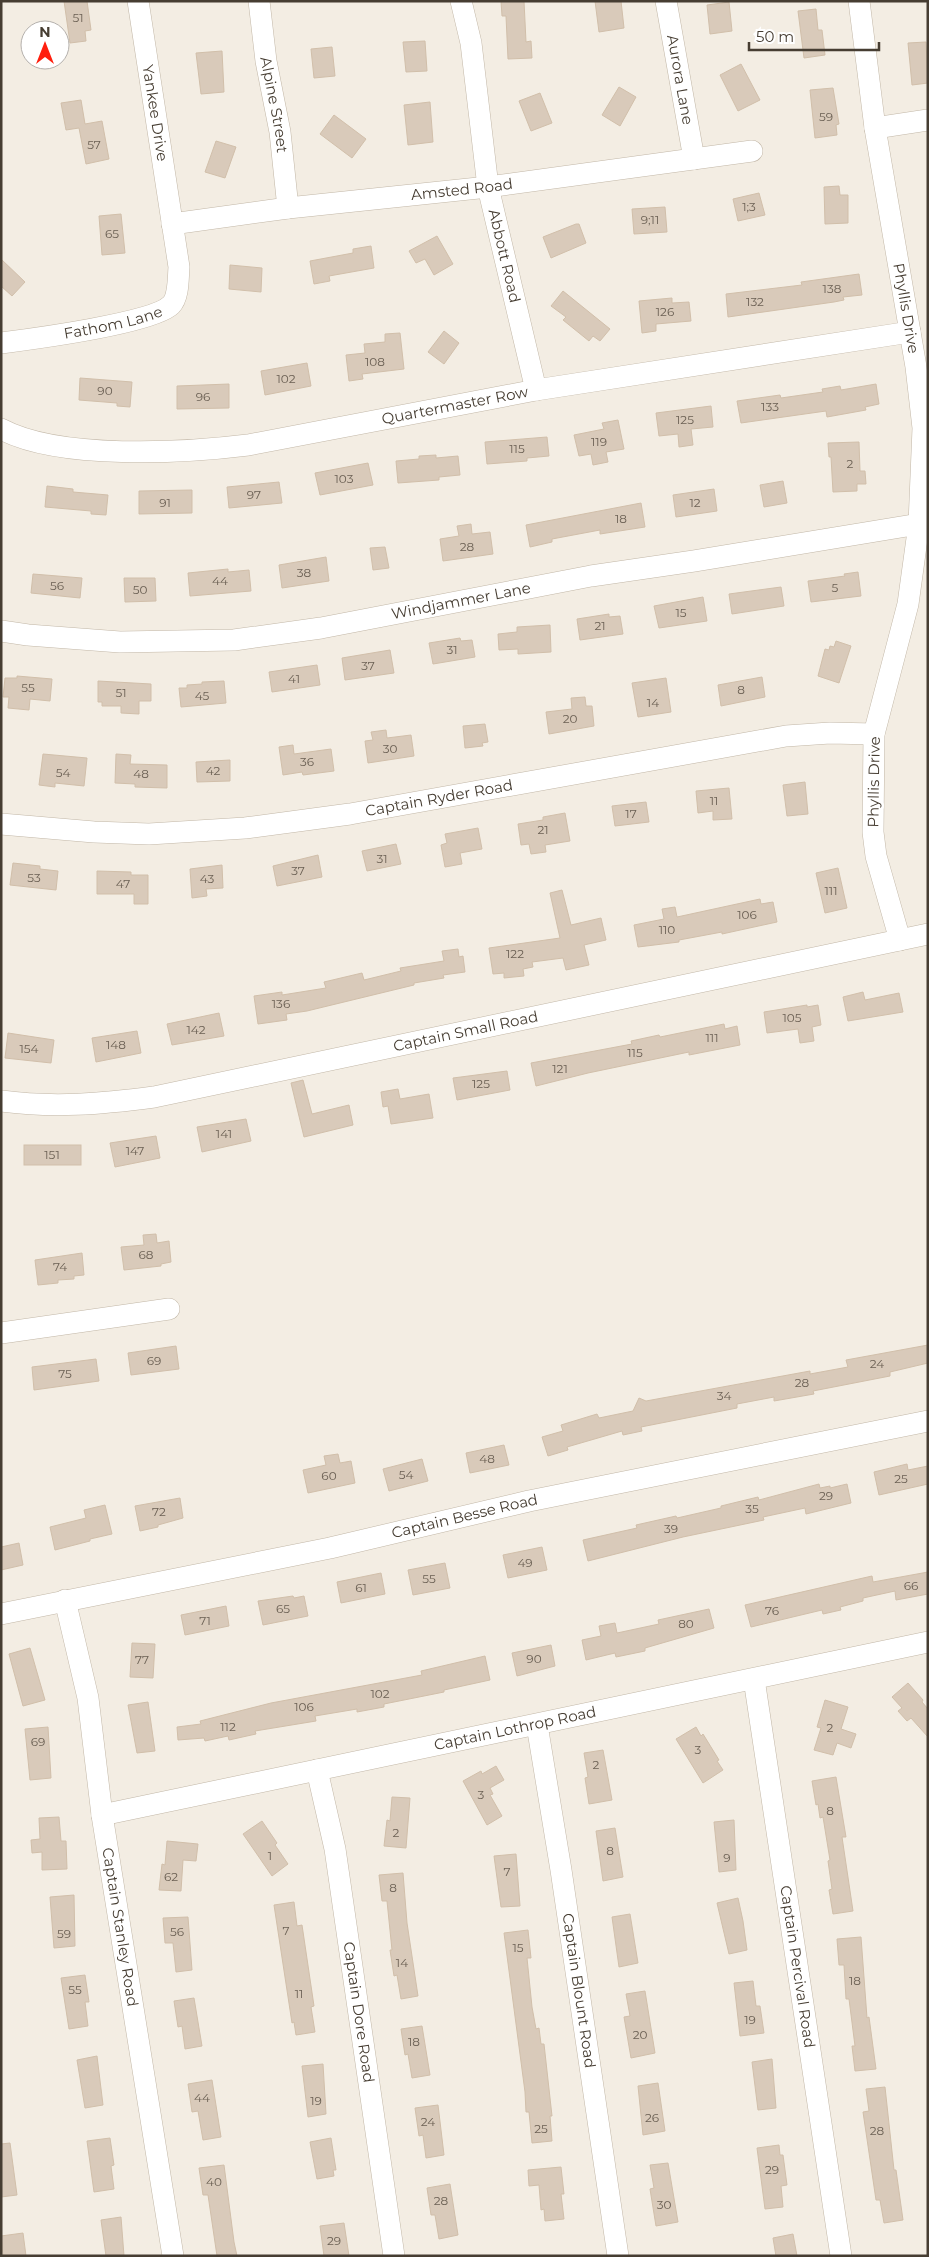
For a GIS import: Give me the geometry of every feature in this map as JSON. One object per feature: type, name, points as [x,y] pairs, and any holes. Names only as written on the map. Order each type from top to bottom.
[{"type":"street","name":"Yankee Drive","points":[[138,1],[172,224]]},
{"type":"street","name":"Alpine Street","points":[[259,1],[266,61],[280,132],[288,208]]},
{"type":"street","name":"Abbott Road","points":[[461,1],[470,43],[488,187],[536,390]]},
{"type":"street","name":"Aurora Lane","points":[[666,1],[694,159]]},
{"type":"street","name":"Phyllis Drive","points":[[859,1],[875,128],[910,332],[923,428],[919,524],[908,604],[874,734],[873,832],[876,856],[900,940]]},
{"type":"street","points":[[875,128],[928,120]]},
{"type":"street","name":"Amsted Road","points":[[172,224],[288,208],[488,187],[752,151]]},
{"type":"street","name":"Fathom Lane","points":[[1,344],[145,318],[171,305],[175,297],[179,268],[172,224]]},
{"type":"street","name":"Quartermaster Row","points":[[1,429],[38,442],[96,450],[211,450],[258,443],[536,390],[910,332]]},
{"type":"street","name":"Windjammer Lane","points":[[1,631],[120,642],[234,640],[321,628],[591,576],[919,524]]},
{"type":"street","name":"Captain Ryder Road","points":[[1,824],[94,832],[149,834],[244,828],[350,814],[786,736],[830,733],[874,734]]},
{"type":"street","name":"Captain Small Road","points":[[1,1101],[30,1105],[78,1106],[154,1097],[928,934]]},
{"type":"street","points":[[1,1333],[169,1309]]},
{"type":"street","name":"Captain Besse Road","points":[[1,1614],[330,1548],[529,1501],[928,1421]]},
{"type":"street","name":"Captain Stanley Road","points":[[65,1600],[88,1698],[102,1815],[173,2256]]},
{"type":"street","name":"Captain Lothrop Road","points":[[102,1815],[928,1642]]},
{"type":"street","name":"Captain Percival Road","points":[[754,1679],[841,2256]]},
{"type":"street","name":"Captain Blount Road","points":[[537,1725],[561,1870],[618,2256]]},
{"type":"street","name":"Captain Dore Road","points":[[317,1770],[335,1849],[394,2256]]},
{"type":"building","points":[[64,1],[87,1],[91,30],[85,31],[86,41],[70,43],[70,20],[67,20]]},
{"type":"building","points":[[501,1],[524,1],[526,42],[531,41],[532,58],[508,59],[506,16],[502,16]]},
{"type":"building","points":[[595,1],[621,1],[624,28],[599,32]]},
{"type":"building","points":[[729,2],[732,31],[710,34],[707,5]]},
{"type":"building","points":[[816,9],[818,30],[822,30],[825,55],[804,58],[798,11]]},
{"type":"building","points":[[425,41],[427,71],[406,72],[403,42]]},
{"type":"building","points":[[926,42],[928,83],[912,85],[908,43]]},
{"type":"building","points":[[332,47],[335,76],[314,78],[311,49]]},
{"type":"building","points":[[222,51],[224,92],[201,94],[196,53]]},
{"type":"building","points":[[741,64],[760,100],[738,111],[720,75]]},
{"type":"building","points":[[619,87],[636,97],[620,126],[602,115]]},
{"type":"building","points":[[833,88],[839,124],[836,125],[837,135],[815,138],[810,90]]},
{"type":"building","points":[[540,93],[552,123],[531,131],[519,101]]},
{"type":"building","points":[[81,100],[85,124],[102,121],[109,159],[86,164],[79,128],[66,130],[61,103]]},
{"type":"building","points":[[430,102],[433,142],[408,145],[404,105]]},
{"type":"building","points":[[334,115],[366,139],[352,158],[320,134]]},
{"type":"building","points":[[216,141],[236,147],[225,178],[205,172]]},
{"type":"building","points":[[839,186],[840,195],[848,195],[848,223],[825,224],[824,187]]},
{"type":"building","points":[[759,193],[765,215],[738,221],[733,199]]},
{"type":"building","points":[[665,207],[667,232],[634,234],[632,209]]},
{"type":"building","points":[[121,214],[125,253],[102,255],[99,216]]},
{"type":"building","points":[[579,224],[586,243],[551,258],[543,237]]},
{"type":"building","points":[[437,236],[453,264],[434,275],[425,259],[416,263],[409,251]]},
{"type":"building","points":[[371,246],[374,268],[329,276],[330,281],[314,284],[310,261],[353,253],[353,249]]},
{"type":"building","points":[[1,259],[25,282],[12,296],[1,286]]},
{"type":"building","points":[[230,265],[262,268],[261,292],[229,289]]},
{"type":"building","points":[[859,274],[862,295],[843,297],[844,300],[834,302],[728,317],[726,294],[802,285],[801,282]]},
{"type":"building","points":[[563,291],[610,329],[600,341],[593,336],[589,341],[563,320],[566,317],[551,306]]},
{"type":"building","points":[[672,298],[672,303],[689,302],[691,321],[656,324],[656,331],[642,333],[639,301]]},
{"type":"building","points":[[444,331],[459,343],[444,364],[428,352]]},
{"type":"building","points":[[400,333],[404,369],[362,374],[363,379],[349,381],[346,355],[365,353],[364,344],[385,342],[385,334]]},
{"type":"building","points":[[307,363],[311,386],[265,395],[261,371]]},
{"type":"building","points":[[80,378],[132,382],[130,407],[117,406],[117,403],[79,400]]},
{"type":"building","points":[[229,384],[229,408],[177,409],[177,386]]},
{"type":"building","points":[[876,384],[879,404],[865,407],[866,410],[827,417],[826,411],[741,423],[737,401],[780,395],[781,398],[823,392],[822,389],[840,386],[841,390]]},
{"type":"building","points":[[711,406],[713,427],[691,429],[693,445],[679,447],[678,434],[659,436],[656,413]]},
{"type":"building","points":[[618,420],[624,449],[606,452],[608,462],[593,465],[591,454],[579,456],[574,435],[604,429],[602,423]]},
{"type":"building","points":[[547,437],[549,456],[527,458],[527,461],[487,464],[485,442]]},
{"type":"building","points":[[859,442],[860,471],[865,471],[866,484],[857,484],[857,491],[833,492],[831,457],[829,457],[828,443]]},
{"type":"building","points":[[436,455],[436,458],[458,456],[460,475],[439,477],[439,480],[398,483],[396,461],[419,459],[419,456]]},
{"type":"building","points":[[368,463],[373,485],[320,495],[315,473]]},
{"type":"building","points":[[783,481],[787,503],[764,507],[760,485]]},
{"type":"building","points":[[279,482],[282,503],[229,508],[227,487]]},
{"type":"building","points":[[47,486],[73,489],[73,492],[108,495],[106,515],[91,514],[91,511],[45,507]]},
{"type":"building","points":[[714,489],[717,511],[676,517],[673,495]]},
{"type":"building","points":[[192,490],[192,513],[139,514],[139,491]]},
{"type":"building","points":[[641,503],[645,527],[600,534],[600,530],[552,539],[552,542],[530,547],[526,525]]},
{"type":"building","points":[[471,524],[472,534],[490,532],[493,554],[443,561],[440,539],[459,536],[457,526]]},
{"type":"building","points":[[385,547],[389,568],[373,570],[370,548]]},
{"type":"building","points":[[326,557],[329,581],[282,588],[279,565]]},
{"type":"building","points":[[228,569],[228,572],[249,570],[251,591],[190,596],[188,573]]},
{"type":"building","points":[[858,572],[861,596],[811,602],[808,581],[845,576],[844,574]]},
{"type":"building","points":[[33,574],[82,578],[80,598],[31,593]]},
{"type":"building","points":[[124,578],[155,578],[156,601],[125,602]]},
{"type":"building","points":[[781,587],[784,606],[732,614],[729,594]]},
{"type":"building","points":[[703,597],[707,621],[659,628],[654,606]]},
{"type":"building","points":[[609,614],[609,617],[620,616],[623,634],[580,640],[577,619]]},
{"type":"building","points":[[550,625],[551,652],[518,654],[518,649],[499,650],[498,634],[517,632],[517,627]]},
{"type":"building","points":[[460,638],[461,641],[472,640],[475,657],[433,664],[429,643]]},
{"type":"building","points":[[836,641],[851,646],[839,683],[818,676],[825,649],[829,650],[830,646],[834,647]]},
{"type":"building","points":[[390,650],[394,673],[345,680],[342,658]]},
{"type":"building","points":[[317,665],[320,685],[272,692],[269,672]]},
{"type":"building","points":[[17,676],[52,679],[50,701],[30,699],[29,710],[8,708],[9,697],[3,697],[5,678],[17,678]]},
{"type":"building","points":[[762,677],[765,697],[721,706],[718,685]]},
{"type":"building","points":[[666,678],[671,712],[638,717],[632,683]]},
{"type":"building","points":[[98,681],[151,684],[151,701],[139,701],[139,714],[121,713],[121,706],[102,706],[102,702],[98,702]]},
{"type":"building","points":[[224,681],[226,703],[181,707],[179,688],[187,688],[187,685],[202,684],[202,682]]},
{"type":"building","points":[[585,697],[586,706],[592,706],[594,726],[549,734],[546,712],[572,709],[571,698]]},
{"type":"building","points":[[485,724],[488,742],[482,743],[483,746],[465,748],[463,726]]},
{"type":"building","points":[[386,730],[387,738],[411,735],[414,756],[368,763],[365,741],[373,740],[371,732]]},
{"type":"building","points":[[293,745],[294,754],[331,749],[334,771],[303,775],[302,772],[283,775],[279,747]]},
{"type":"building","points":[[43,754],[87,758],[84,786],[55,783],[55,787],[39,785]]},
{"type":"building","points":[[116,754],[131,755],[130,764],[167,765],[167,788],[135,787],[135,784],[115,783]]},
{"type":"building","points":[[230,760],[230,781],[197,782],[196,762]]},
{"type":"building","points":[[805,782],[808,814],[787,816],[783,785]]},
{"type":"building","points":[[729,788],[732,819],[713,820],[713,811],[698,813],[696,791]]},
{"type":"building","points":[[646,802],[649,822],[615,826],[612,806]]},
{"type":"building","points":[[565,813],[570,841],[545,845],[546,852],[531,854],[529,844],[521,845],[518,824],[543,820],[543,817]]},
{"type":"building","points":[[478,828],[482,849],[460,853],[462,864],[445,867],[441,845],[447,843],[445,834]]},
{"type":"building","points":[[396,844],[401,864],[367,871],[362,851]]},
{"type":"building","points":[[318,855],[322,877],[277,886],[273,866]]},
{"type":"building","points":[[13,863],[40,866],[40,869],[58,871],[56,890],[10,885]]},
{"type":"building","points":[[222,865],[223,888],[206,889],[207,896],[192,898],[190,869]]},
{"type":"building","points":[[838,868],[847,908],[825,913],[816,873]]},
{"type":"building","points":[[97,871],[131,872],[131,875],[148,875],[148,904],[134,904],[134,894],[97,894]]},
{"type":"building","points":[[562,890],[571,925],[601,918],[606,940],[584,945],[589,965],[566,970],[563,958],[532,962],[533,967],[523,969],[524,976],[504,978],[504,973],[493,974],[489,948],[560,938],[550,893]]},
{"type":"building","points":[[760,899],[761,904],[773,902],[777,922],[722,934],[722,932],[679,940],[679,942],[638,947],[634,925],[664,919],[662,909],[675,907],[677,917]]},
{"type":"building","points":[[458,949],[459,957],[463,956],[465,972],[443,975],[444,978],[414,983],[414,985],[307,1011],[286,1014],[287,1020],[258,1024],[254,996],[282,992],[282,995],[326,988],[324,982],[362,973],[364,980],[401,971],[400,968],[444,961],[442,951]]},
{"type":"building","points":[[863,992],[865,1000],[899,993],[903,1012],[848,1021],[843,997]]},
{"type":"building","points":[[807,1005],[807,1007],[818,1005],[821,1025],[812,1027],[814,1041],[800,1043],[798,1029],[767,1033],[764,1012]]},
{"type":"building","points":[[219,1013],[224,1036],[172,1045],[167,1024]]},
{"type":"building","points":[[724,1024],[725,1029],[737,1026],[740,1045],[689,1055],[689,1052],[536,1086],[531,1063],[632,1044],[631,1041],[659,1035],[660,1037]]},
{"type":"building","points":[[137,1031],[141,1053],[96,1062],[92,1038]]},
{"type":"building","points":[[8,1033],[54,1040],[51,1063],[5,1058]]},
{"type":"building","points":[[507,1071],[510,1090],[457,1100],[453,1078]]},
{"type":"building","points":[[303,1080],[312,1114],[349,1105],[353,1125],[304,1137],[291,1083]]},
{"type":"building","points":[[398,1089],[400,1099],[429,1094],[433,1118],[391,1124],[388,1106],[383,1107],[381,1092]]},
{"type":"building","points":[[246,1119],[251,1141],[202,1152],[197,1127]]},
{"type":"building","points":[[156,1136],[160,1158],[115,1167],[110,1143]]},
{"type":"building","points":[[24,1145],[81,1145],[81,1165],[24,1165]]},
{"type":"building","points":[[156,1234],[157,1243],[169,1241],[171,1262],[161,1264],[161,1266],[124,1270],[121,1247],[144,1245],[143,1235]]},
{"type":"building","points":[[82,1253],[84,1275],[74,1276],[74,1279],[58,1280],[58,1283],[38,1285],[35,1260]]},
{"type":"building","points":[[928,1345],[928,1363],[890,1372],[890,1376],[813,1391],[814,1394],[774,1401],[774,1397],[737,1404],[737,1408],[641,1427],[642,1431],[623,1435],[622,1431],[567,1447],[568,1450],[548,1456],[542,1437],[563,1431],[561,1425],[597,1414],[599,1418],[633,1411],[639,1398],[646,1401],[810,1371],[810,1374],[848,1367],[846,1360]]},
{"type":"building","points":[[176,1346],[179,1369],[131,1375],[128,1353]]},
{"type":"building","points":[[96,1359],[99,1381],[34,1390],[32,1367]]},
{"type":"building","points":[[504,1445],[509,1465],[470,1473],[466,1453]]},
{"type":"building","points":[[338,1454],[340,1463],[351,1461],[355,1483],[308,1493],[303,1470],[326,1465],[324,1456]]},
{"type":"building","points":[[422,1459],[428,1481],[389,1491],[383,1469]]},
{"type":"building","points":[[907,1464],[908,1470],[928,1466],[928,1484],[879,1495],[874,1472]]},
{"type":"building","points":[[819,1484],[820,1488],[830,1486],[830,1488],[847,1484],[851,1503],[806,1514],[805,1508],[763,1517],[764,1520],[683,1537],[588,1561],[583,1540],[637,1528],[636,1525],[721,1508],[721,1506],[758,1497],[759,1500]]},
{"type":"building","points":[[180,1498],[183,1518],[140,1531],[135,1506]]},
{"type":"building","points":[[105,1505],[112,1534],[55,1550],[50,1527],[86,1518],[84,1510]]},
{"type":"building","points":[[19,1543],[23,1565],[1,1570],[1,1547]]},
{"type":"building","points":[[542,1547],[547,1570],[508,1578],[503,1555]]},
{"type":"building","points":[[445,1563],[450,1588],[413,1595],[408,1570]]},
{"type":"building","points":[[928,1572],[928,1594],[896,1600],[895,1591],[863,1598],[863,1601],[840,1607],[841,1610],[823,1614],[822,1610],[751,1627],[745,1605],[872,1576],[873,1582]]},
{"type":"building","points":[[381,1573],[385,1594],[341,1603],[337,1582]]},
{"type":"building","points":[[293,1596],[294,1598],[304,1596],[308,1616],[263,1625],[258,1601]]},
{"type":"building","points":[[226,1606],[229,1626],[185,1635],[181,1615]]},
{"type":"building","points":[[709,1609],[714,1628],[645,1648],[645,1651],[616,1657],[615,1653],[586,1660],[582,1640],[601,1636],[599,1626],[615,1623],[617,1633],[659,1624],[658,1620]]},
{"type":"building","points":[[132,1643],[155,1644],[153,1678],[130,1677]]},
{"type":"building","points":[[551,1645],[555,1666],[517,1676],[512,1653]]},
{"type":"building","points":[[30,1648],[45,1700],[23,1706],[9,1654]]},
{"type":"building","points":[[485,1656],[490,1680],[444,1690],[444,1692],[384,1704],[384,1707],[357,1712],[357,1709],[315,1716],[316,1721],[255,1731],[256,1734],[229,1740],[228,1736],[205,1741],[204,1738],[178,1740],[177,1727],[201,1724],[200,1721],[271,1703],[422,1675],[421,1671]]},
{"type":"building","points":[[908,1683],[923,1700],[922,1702],[928,1709],[928,1737],[911,1718],[907,1721],[898,1711],[902,1708],[892,1697]]},
{"type":"building","points":[[825,1700],[848,1707],[841,1729],[856,1734],[851,1748],[837,1743],[833,1755],[814,1750],[821,1728],[817,1727]]},
{"type":"building","points":[[148,1702],[155,1751],[137,1753],[128,1705]]},
{"type":"building","points":[[48,1727],[51,1778],[30,1780],[25,1729]]},
{"type":"building","points":[[696,1727],[701,1736],[703,1734],[723,1770],[703,1783],[676,1739]]},
{"type":"building","points":[[603,1750],[612,1800],[589,1804],[585,1778],[588,1777],[584,1753]]},
{"type":"building","points":[[496,1766],[504,1780],[490,1788],[493,1794],[490,1795],[502,1816],[487,1825],[463,1781],[481,1771],[482,1774]]},
{"type":"building","points":[[836,1777],[846,1837],[842,1837],[853,1911],[833,1914],[829,1890],[832,1889],[828,1861],[830,1860],[823,1817],[820,1818],[818,1804],[816,1805],[812,1781]]},
{"type":"building","points":[[392,1797],[410,1798],[406,1848],[384,1846],[387,1820],[390,1821]]},
{"type":"building","points":[[59,1817],[61,1841],[66,1841],[67,1869],[42,1870],[42,1852],[32,1853],[31,1840],[40,1839],[39,1818]]},
{"type":"building","points":[[734,1820],[736,1870],[719,1872],[714,1822]]},
{"type":"building","points":[[262,1821],[288,1864],[272,1876],[243,1834]]},
{"type":"building","points":[[615,1828],[623,1877],[603,1881],[596,1831]]},
{"type":"building","points":[[167,1841],[198,1844],[196,1861],[183,1860],[181,1891],[159,1890],[162,1864],[165,1865]]},
{"type":"building","points":[[516,1854],[520,1906],[501,1907],[494,1856]]},
{"type":"building","points":[[403,1873],[407,1923],[418,1996],[401,1999],[397,1975],[394,1976],[390,1950],[392,1950],[387,1901],[382,1901],[379,1875]]},
{"type":"building","points":[[74,1895],[75,1946],[54,1948],[50,1897]]},
{"type":"building","points":[[738,1898],[747,1950],[729,1954],[717,1903]]},
{"type":"building","points":[[294,1902],[297,1926],[302,1925],[314,2006],[311,2007],[315,2032],[296,2035],[294,2022],[292,2023],[274,1905]]},
{"type":"building","points":[[630,1914],[638,1963],[619,1967],[612,1917]]},
{"type":"building","points":[[188,1917],[192,1970],[176,1972],[173,1943],[165,1943],[163,1918]]},
{"type":"building","points":[[528,1930],[531,1958],[527,1958],[532,2007],[536,2029],[539,2028],[541,2044],[544,2044],[552,2116],[550,2116],[552,2141],[532,2143],[529,2112],[526,2112],[504,1933]]},
{"type":"building","points":[[861,1937],[867,2018],[869,2017],[876,2069],[855,2071],[852,2046],[855,2046],[849,1999],[846,1999],[844,1965],[839,1965],[837,1939]]},
{"type":"building","points":[[85,1975],[89,2002],[85,2002],[88,2026],[69,2029],[61,1978]]},
{"type":"building","points":[[753,1981],[756,2006],[760,2006],[764,2033],[740,2036],[734,1983]]},
{"type":"building","points":[[645,1991],[655,2053],[631,2058],[624,2017],[630,2016],[626,1994]]},
{"type":"building","points":[[194,1998],[202,2046],[185,2049],[182,2026],[178,2027],[174,2001]]},
{"type":"building","points":[[422,2026],[430,2075],[412,2078],[408,2054],[405,2055],[401,2029]]},
{"type":"building","points":[[97,2056],[103,2105],[85,2108],[77,2060]]},
{"type":"building","points":[[772,2059],[776,2108],[758,2110],[752,2062]]},
{"type":"building","points":[[323,2064],[326,2114],[308,2117],[302,2066]]},
{"type":"building","points":[[212,2080],[221,2137],[203,2140],[198,2111],[192,2112],[188,2084]]},
{"type":"building","points":[[658,2083],[665,2131],[643,2135],[638,2086]]},
{"type":"building","points":[[885,2087],[894,2170],[896,2170],[903,2220],[884,2223],[880,2200],[876,2200],[863,2112],[869,2111],[866,2089]]},
{"type":"building","points":[[438,2105],[444,2155],[426,2158],[423,2135],[419,2136],[415,2108]]},
{"type":"building","points":[[110,2138],[114,2165],[111,2166],[114,2189],[94,2192],[87,2141]]},
{"type":"building","points":[[331,2138],[336,2170],[333,2170],[334,2176],[317,2179],[310,2142]]},
{"type":"building","points":[[10,2143],[17,2195],[1,2197],[1,2144]]},
{"type":"building","points":[[779,2145],[780,2155],[783,2155],[787,2185],[781,2186],[783,2207],[765,2209],[757,2148]]},
{"type":"building","points":[[668,2163],[678,2222],[656,2226],[650,2189],[654,2188],[650,2165]]},
{"type":"building","points":[[224,2165],[237,2256],[217,2256],[208,2195],[203,2195],[199,2168]]},
{"type":"building","points":[[561,2167],[564,2194],[561,2194],[564,2219],[545,2221],[544,2209],[541,2210],[539,2185],[529,2186],[528,2170]]},
{"type":"building","points":[[450,2184],[458,2235],[439,2239],[435,2215],[431,2215],[427,2188]]},
{"type":"building","points":[[121,2217],[124,2256],[106,2256],[101,2220]]},
{"type":"building","points":[[344,2223],[349,2256],[324,2256],[320,2226]]},
{"type":"building","points":[[23,2233],[26,2256],[3,2256],[1,2236]]},
{"type":"building","points":[[793,2234],[797,2256],[776,2256],[773,2238]]}]
